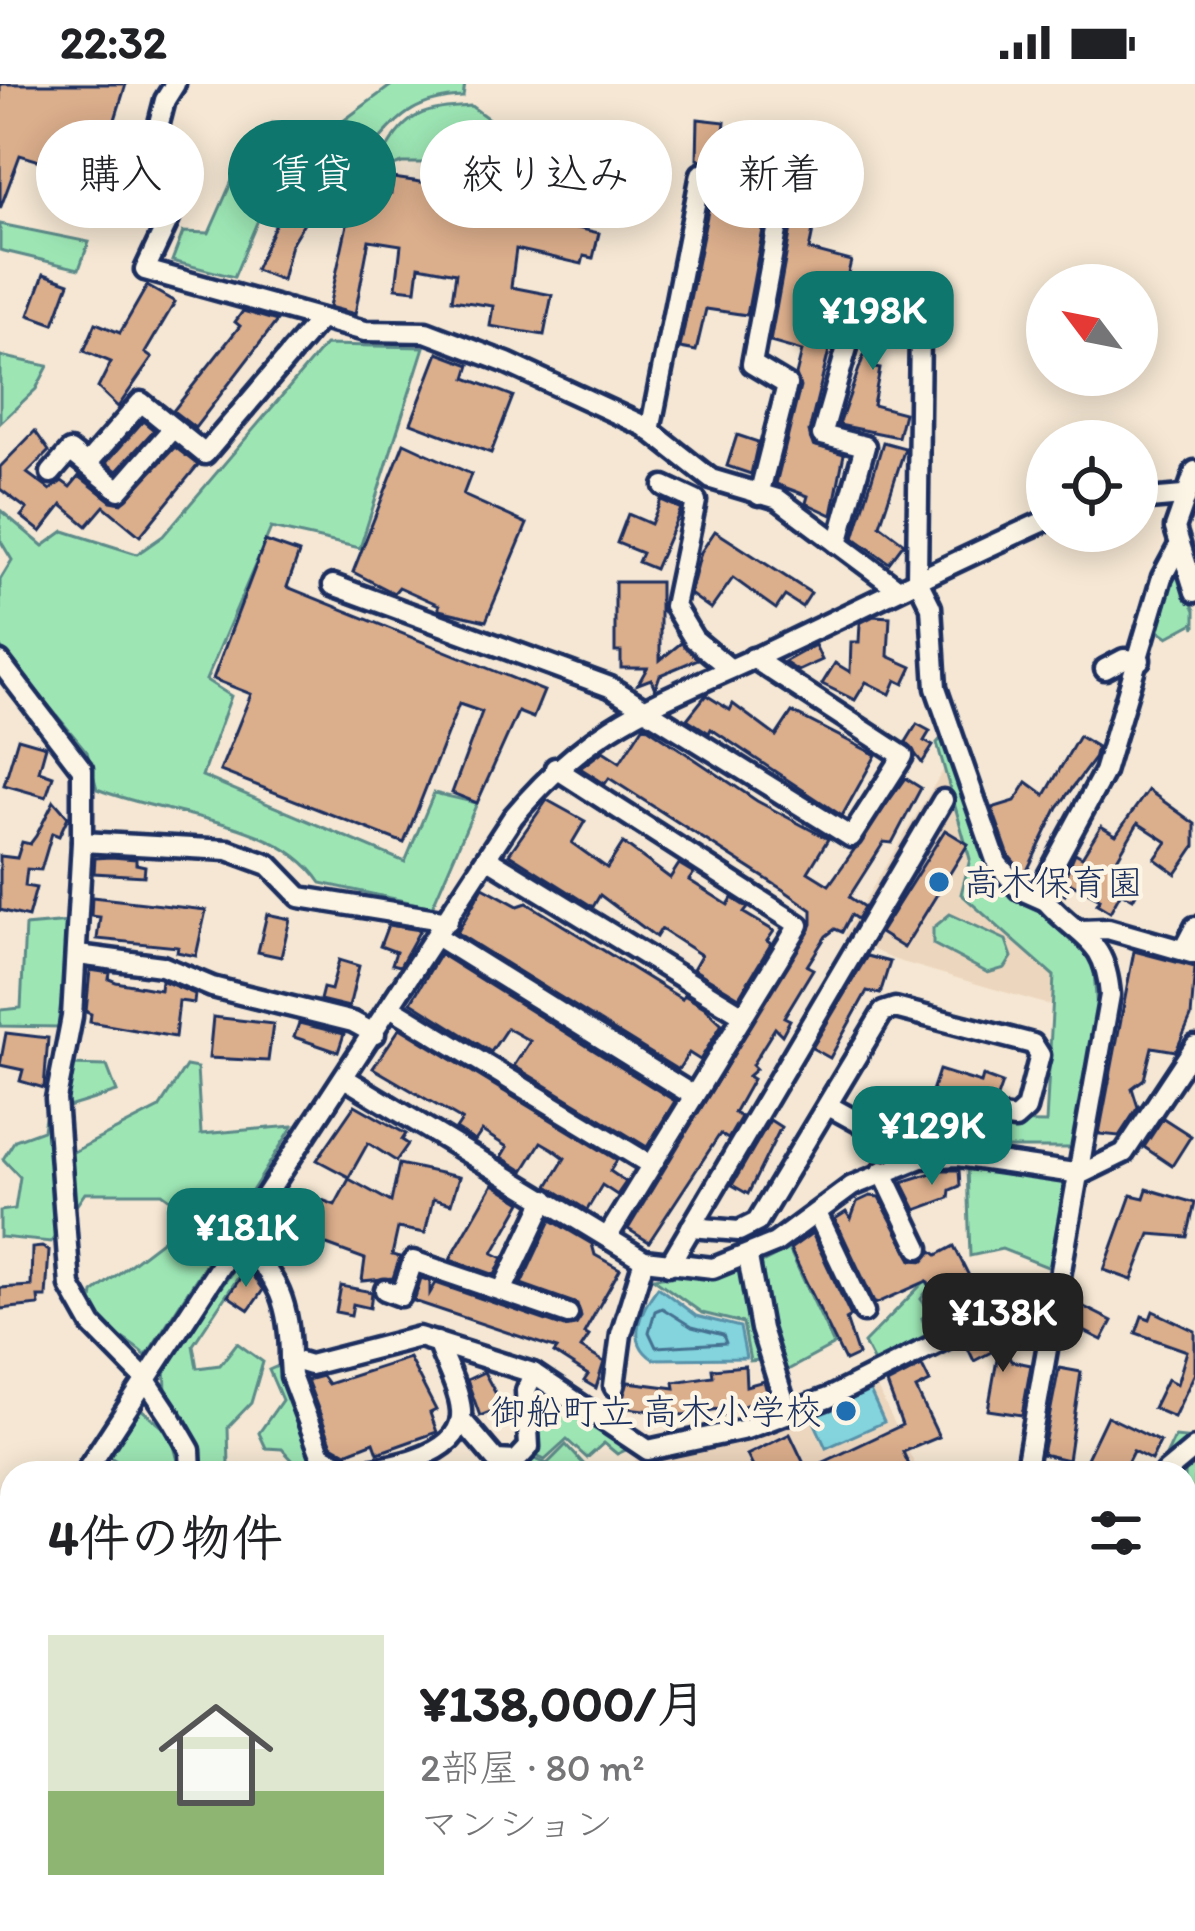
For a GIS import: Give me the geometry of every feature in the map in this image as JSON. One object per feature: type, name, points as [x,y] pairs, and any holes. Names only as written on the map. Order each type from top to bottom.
[{"type":"street","points":[[175,84],[165,100],[140,197],[169,220],[145,270],[365,331],[427,332],[507,363],[650,431],[711,479],[778,499],[897,588]]},
{"type":"street","points":[[650,431],[701,173],[784,193],[752,364],[788,385],[759,495]]},
{"type":"street","points":[[838,544],[866,446],[822,435],[860,302]]},
{"type":"street","points":[[88,464],[141,402],[205,454],[320,319]]},
{"type":"street","points":[[920,327],[917,579],[931,607],[935,688],[997,862],[1019,889],[1046,901],[1081,930],[1107,964],[1110,995],[1027,1461]]},
{"type":"street","points":[[51,473],[70,451],[118,490],[173,428]]},
{"type":"street","points":[[1195,471],[1175,528],[1195,592]]},
{"type":"street","points":[[664,486],[696,501],[674,606],[694,640],[729,668]]},
{"type":"street","points":[[1158,498],[1183,496]]},
{"type":"street","points":[[93,1461],[488,858],[555,768],[602,730],[645,706],[1026,530]]},
{"type":"street","points":[[1046,901],[1044,883],[1095,795],[1140,661],[1162,577],[1178,549]]},
{"type":"street","points":[[333,585],[502,644],[645,706],[851,837],[903,756],[753,658]]},
{"type":"street","points":[[1105,669],[1124,659],[1140,661]]},
{"type":"street","points":[[0,662],[82,769],[78,956],[56,1099],[70,1286],[92,1325],[146,1380],[190,1450],[190,1461]]},
{"type":"street","points":[[555,768],[799,925],[608,1236]]},
{"type":"street","points":[[669,1265],[943,800]]},
{"type":"street","points":[[82,842],[228,850],[269,865],[300,897],[443,929],[694,1096]]},
{"type":"street","points":[[488,858],[743,1015]]},
{"type":"street","points":[[1081,930],[1108,929],[1189,952],[1195,927]]},
{"type":"street","points":[[78,956],[162,966],[212,987],[353,1022],[375,1034]]},
{"type":"street","points":[[392,1008],[651,1165]]},
{"type":"street","points":[[691,1227],[739,1231],[757,1222],[826,1106],[883,1012],[895,1008],[1033,1043],[1040,1055],[1026,1109],[1015,1119],[964,1112],[878,1132],[826,1106]]},
{"type":"street","points":[[346,1079],[644,1260],[713,1268],[748,1257],[882,1171],[921,1158],[957,1156],[1081,1174],[1124,1153],[1195,1046]]},
{"type":"street","points":[[882,1171],[919,1248]]},
{"type":"street","points":[[502,1291],[546,1199]]},
{"type":"street","points":[[818,1215],[864,1312]]},
{"type":"street","points":[[238,1240],[265,1264],[288,1304],[291,1376],[321,1455],[328,1461]]},
{"type":"street","points":[[748,1257],[760,1329],[788,1413]]},
{"type":"street","points":[[614,1386],[621,1334],[644,1260]]},
{"type":"street","points":[[386,1290],[401,1296],[413,1261],[568,1314]]},
{"type":"street","points":[[290,1359],[310,1365],[419,1337],[532,1373],[648,1450],[746,1429],[788,1413],[878,1375],[997,1313],[1014,1311],[1049,1328]]},
{"type":"street","points":[[437,1342],[461,1419],[496,1460],[516,1461],[529,1447],[526,1391],[532,1373]]},
{"type":"street","points":[[405,1461],[439,1445],[461,1419]]},
{"type":"shaded area","name":"高木保育園","points":[[953,754],[987,867],[1093,1018],[892,959],[844,935]]},
{"type":"shaded area","name":"御船町立 高木小学校","points":[[874,1382],[913,1461],[634,1461],[735,1441]]},
{"type":"green space","points":[[393,84],[465,84],[463,97],[435,101],[396,123],[344,120]]},
{"type":"green space","points":[[471,106],[490,120],[420,120],[420,163],[396,165],[400,129],[418,115]]},
{"type":"green space","points":[[228,190],[228,228],[255,228],[234,277],[172,261],[183,232],[209,233]]},
{"type":"green space","points":[[0,224],[89,242],[79,269],[0,250]]},
{"type":"green space","points":[[325,345],[424,347],[360,548],[271,528],[206,680],[231,696],[202,776],[405,862],[434,793],[477,803],[432,907],[321,883],[302,861],[250,832],[97,789],[87,752],[0,647],[0,580],[12,560],[0,540],[0,510],[43,546],[64,531],[137,554],[163,536]]},
{"type":"green space","points":[[0,356],[48,366],[36,389],[0,423]]},
{"type":"green space","points":[[1177,575],[1195,610],[1195,628],[1194,623],[1168,637],[1158,630],[1169,578]]},
{"type":"green space","points":[[945,734],[987,853],[1093,958],[1098,1024],[1072,1148],[987,1148],[975,1133],[983,1122],[1046,1123],[1054,976],[961,894],[970,859],[937,743]]},
{"type":"green space","points":[[950,914],[1006,940],[1012,957],[1005,968],[988,973],[933,944],[933,928]]},
{"type":"green space","points":[[70,922],[58,1027],[0,1026],[0,1010],[21,1008],[25,926]]},
{"type":"green space","points":[[68,1065],[107,1066],[117,1092],[65,1108],[57,1141],[71,1153],[159,1108],[186,1066],[197,1068],[201,1134],[293,1126],[223,1237],[162,1193],[85,1193],[51,1242],[0,1237],[0,1211],[15,1209],[20,1177],[3,1159],[15,1140],[43,1130],[51,1080]]},
{"type":"green space","points":[[967,1168],[1071,1182],[1055,1270],[1002,1249],[970,1256]]},
{"type":"green space","points":[[202,1228],[216,1248],[146,1356],[90,1313],[93,1293],[177,1229]]},
{"type":"green space","points":[[789,1249],[834,1345],[782,1373],[761,1360],[750,1361],[743,1323],[702,1313],[653,1278],[756,1266]]},
{"type":"green space","points":[[243,1257],[252,1268],[245,1267],[193,1345],[197,1368],[220,1365],[237,1343],[263,1362],[251,1403],[228,1427],[229,1461],[202,1461],[200,1447],[166,1392],[165,1364]]},
{"type":"green space","points":[[926,1280],[932,1284],[921,1299],[930,1312],[922,1318],[928,1336],[878,1370],[864,1343]]},
{"type":"green space","points":[[285,1363],[303,1437],[319,1461],[293,1461],[282,1449],[266,1448],[259,1433],[282,1400],[269,1370]]},
{"type":"green space","points":[[536,1382],[628,1449],[617,1454],[604,1443],[587,1458],[567,1440],[545,1460],[530,1453]]},
{"type":"green space","points":[[141,1409],[171,1434],[178,1461],[116,1461],[109,1456]]},
{"type":"green space","points":[[1175,1437],[1195,1439],[1195,1461],[1164,1461]]},
{"type":"green space","points":[[566,1445],[581,1461],[550,1461]]},
{"type":"water","points":[[658,1287],[696,1316],[740,1327],[746,1358],[653,1359],[644,1352],[639,1324]]},
{"type":"water","points":[[870,1391],[884,1422],[826,1448],[812,1417]]},
{"type":"building","points":[[0,84],[126,84],[115,120],[36,120],[36,160],[20,155],[0,209]]},
{"type":"building","points":[[396,178],[420,182],[420,228],[577,228],[599,233],[593,258],[584,256],[582,264],[516,249],[511,287],[552,295],[544,335],[490,326],[493,306],[452,300],[456,273],[419,266],[416,290],[396,288],[401,245],[369,240],[355,314],[329,307],[346,228],[396,228]]},
{"type":"building","points":[[274,228],[301,228],[291,244],[282,280],[255,270]]},
{"type":"building","points":[[704,228],[763,228],[747,315],[706,309],[696,351],[680,348]]},
{"type":"building","points":[[791,228],[814,228],[809,250],[851,261],[809,432],[813,445],[844,454],[832,515],[806,503],[808,496],[776,484],[800,387],[796,375],[802,351],[770,342]]},
{"type":"building","points":[[44,274],[69,283],[54,324],[29,315]]},
{"type":"building","points":[[875,284],[897,290],[875,368],[880,369],[873,405],[904,413],[898,437],[839,425],[866,349],[861,347]]},
{"type":"building","points":[[147,286],[175,302],[145,353],[152,358],[118,407],[98,388],[111,362],[84,351],[96,323],[120,333]]},
{"type":"building","points":[[243,311],[277,321],[195,428],[173,411],[240,326],[235,322]]},
{"type":"building","points":[[438,353],[470,365],[466,378],[513,396],[491,453],[411,423]]},
{"type":"building","points":[[143,421],[154,430],[117,471],[106,463]]},
{"type":"building","points":[[35,431],[49,451],[27,473],[50,490],[62,481],[70,487],[79,476],[111,501],[122,503],[175,447],[198,465],[140,536],[104,506],[87,526],[62,505],[41,532],[21,516],[27,509],[0,489],[0,467]]},
{"type":"building","points":[[737,435],[758,442],[751,474],[727,466]]},
{"type":"building","points":[[883,442],[905,448],[880,525],[904,543],[889,563],[854,538]]},
{"type":"building","points":[[404,443],[471,474],[463,495],[527,524],[486,621],[439,610],[439,605],[399,587],[394,593],[353,572]]},
{"type":"building","points":[[661,500],[681,509],[655,569],[638,562],[642,553],[617,543],[628,514],[651,524]]},
{"type":"building","points":[[715,531],[811,593],[802,607],[785,596],[776,609],[733,578],[711,609],[690,594],[701,552]]},
{"type":"building","points":[[265,541],[299,553],[287,587],[544,691],[533,718],[518,712],[477,803],[452,793],[482,712],[459,704],[404,843],[220,771],[251,694],[213,679]]},
{"type":"building","points":[[615,582],[660,582],[660,660],[681,643],[698,659],[660,675],[655,689],[651,679],[638,684],[647,668],[621,668],[621,652],[615,652]]},
{"type":"building","points":[[874,616],[890,617],[888,656],[912,667],[904,684],[896,680],[890,694],[866,682],[855,700],[822,684],[835,663],[850,672],[851,642],[859,642],[860,623]]},
{"type":"building","points":[[815,645],[822,660],[798,671],[784,662]]},
{"type":"building","points":[[706,695],[730,710],[733,704],[776,736],[792,712],[876,755],[842,816],[711,729],[709,733],[687,719]]},
{"type":"building","points":[[917,724],[930,731],[924,741],[933,746],[922,763],[906,742]]},
{"type":"building","points":[[644,725],[757,801],[828,839],[808,872],[829,885],[905,778],[921,788],[892,843],[884,842],[849,897],[864,907],[857,919],[851,915],[842,932],[835,929],[826,936],[807,966],[813,969],[784,1017],[790,1020],[782,1035],[775,1028],[752,1065],[756,1069],[748,1076],[753,1079],[734,1113],[741,1117],[728,1139],[720,1134],[649,1242],[628,1229],[812,924],[812,910],[609,778],[605,784],[580,768],[603,751],[620,762]]},
{"type":"building","points":[[1079,736],[1097,747],[1094,759],[1058,807],[1025,875],[1009,856],[992,808],[1015,801],[1027,782],[1045,795]]},
{"type":"building","points":[[18,738],[46,746],[39,771],[53,776],[46,797],[4,785]]},
{"type":"building","points":[[1148,790],[1195,824],[1195,846],[1176,874],[1155,859],[1167,842],[1138,823],[1111,869],[1140,886],[1133,899],[1121,892],[1110,912],[1097,904],[1100,899],[1071,883],[1065,895],[1059,891],[1075,853],[1082,857],[1101,826],[1116,835]]},
{"type":"building","points":[[547,800],[585,821],[572,843],[607,868],[623,843],[670,878],[679,864],[694,873],[689,880],[728,905],[732,898],[748,908],[744,913],[774,931],[739,997],[693,969],[701,955],[661,929],[656,937],[600,895],[593,907],[509,854]]},
{"type":"building","points":[[54,801],[68,817],[59,836],[52,833],[41,870],[27,869],[25,886],[36,888],[28,917],[0,910],[0,856],[17,858],[22,842],[30,844]]},
{"type":"building","points":[[945,830],[968,844],[904,948],[880,933]]},
{"type":"building","points":[[95,858],[136,859],[136,864],[145,866],[144,876],[94,873]]},
{"type":"building","points":[[483,887],[518,906],[527,903],[682,999],[684,995],[704,1007],[722,1024],[700,1060],[689,1053],[678,1070],[457,933]]},
{"type":"building","points":[[92,897],[206,910],[196,956],[177,952],[178,947],[97,939],[100,917],[91,916]]},
{"type":"building","points":[[267,914],[290,919],[281,957],[258,952]]},
{"type":"building","points":[[388,925],[420,930],[400,966],[392,964],[396,952],[380,946]]},
{"type":"building","points":[[1134,951],[1195,967],[1191,1017],[1176,1051],[1152,1047],[1144,1079],[1132,1088],[1138,1107],[1119,1136],[1099,1134]]},
{"type":"building","points":[[440,954],[675,1101],[647,1147],[514,1066],[530,1041],[507,1028],[491,1052],[411,1002]]},
{"type":"building","points":[[867,956],[890,962],[880,994],[867,991],[830,1058],[812,1048]]},
{"type":"building","points":[[339,960],[359,966],[349,1007],[320,1000],[323,988],[331,990]]},
{"type":"building","points":[[90,970],[110,973],[109,979],[116,982],[160,990],[161,980],[195,994],[194,1003],[179,1001],[175,1037],[90,1022],[91,1014],[86,1012]]},
{"type":"building","points":[[213,1017],[273,1024],[268,1061],[209,1058]]},
{"type":"building","points":[[299,1023],[344,1034],[338,1052],[294,1037]]},
{"type":"building","points":[[400,1028],[617,1160],[610,1171],[626,1182],[617,1195],[602,1185],[587,1210],[548,1186],[565,1158],[553,1149],[541,1142],[523,1171],[501,1157],[507,1147],[482,1131],[475,1141],[456,1129],[462,1120],[373,1068]]},
{"type":"building","points":[[6,1033],[48,1038],[44,1088],[20,1081],[23,1070],[0,1065]]},
{"type":"building","points":[[939,1070],[981,1083],[983,1076],[1002,1083],[995,1103],[956,1095],[946,1102],[930,1097]]},
{"type":"building","points":[[355,1105],[406,1134],[402,1140],[408,1144],[396,1161],[368,1143],[349,1177],[317,1160]]},
{"type":"building","points":[[1163,1118],[1191,1136],[1172,1166],[1144,1147]]},
{"type":"building","points":[[770,1120],[781,1127],[748,1194],[732,1185]]},
{"type":"building","points":[[399,1164],[459,1177],[451,1204],[433,1199],[425,1233],[398,1228],[392,1255],[400,1257],[393,1278],[362,1281],[365,1259],[308,1238],[316,1215],[300,1209],[306,1194],[335,1205],[349,1179],[391,1202]]},
{"type":"building","points":[[941,1170],[959,1170],[960,1186],[950,1190],[949,1198],[916,1210],[902,1182]]},
{"type":"building","points":[[493,1184],[522,1202],[493,1253],[503,1258],[495,1275],[450,1259]]},
{"type":"building","points":[[1147,1189],[1195,1203],[1187,1237],[1150,1234],[1132,1280],[1104,1270],[1131,1195],[1144,1198]]},
{"type":"building","points":[[879,1197],[912,1260],[924,1261],[932,1251],[937,1255],[954,1246],[979,1296],[968,1292],[941,1307],[927,1281],[875,1304],[835,1219],[846,1212],[851,1219],[857,1202]]},
{"type":"building","points":[[551,1220],[592,1244],[595,1255],[620,1269],[584,1333],[589,1336],[581,1348],[604,1362],[596,1388],[584,1381],[588,1375],[554,1353],[557,1349],[414,1301],[421,1278],[430,1281],[430,1293],[436,1283],[564,1327],[576,1325],[581,1317],[577,1304],[521,1284]]},
{"type":"building","points":[[812,1233],[851,1316],[846,1319],[858,1355],[845,1361],[790,1249]]},
{"type":"building","points":[[32,1248],[49,1251],[46,1297],[38,1297],[39,1305],[0,1309],[0,1288],[31,1286]]},
{"type":"building","points":[[247,1268],[263,1290],[249,1310],[228,1296]]},
{"type":"building","points":[[1042,1275],[1046,1278],[1040,1309],[1022,1300],[1027,1283]]},
{"type":"building","points":[[341,1286],[372,1292],[370,1308],[353,1304],[351,1315],[336,1312]]},
{"type":"building","points":[[1070,1300],[1112,1321],[1102,1340],[1066,1322]]},
{"type":"building","points":[[1153,1311],[1195,1331],[1195,1373],[1174,1417],[1153,1408],[1167,1379],[1177,1384],[1187,1351],[1136,1333],[1142,1316],[1150,1319]]},
{"type":"building","points":[[995,1329],[1011,1361],[1031,1365],[1022,1415],[988,1410],[999,1348],[974,1361],[966,1344]]},
{"type":"building","points":[[409,1358],[436,1410],[430,1413],[437,1432],[378,1453],[374,1442],[346,1453],[332,1445],[307,1380],[322,1376],[328,1384]]},
{"type":"building","points":[[745,1366],[746,1386],[764,1381],[768,1395],[721,1416],[719,1409],[683,1415],[620,1407],[628,1382],[675,1388],[674,1382],[713,1376],[712,1369]]},
{"type":"building","points":[[922,1366],[930,1382],[916,1389],[939,1437],[903,1452],[907,1461],[826,1461],[902,1425],[887,1384]]},
{"type":"building","points":[[1059,1368],[1081,1372],[1068,1460],[1042,1454]]},
{"type":"building","points":[[484,1372],[503,1407],[480,1416],[467,1380]]},
{"type":"building","points":[[1107,1416],[1160,1442],[1151,1460],[1133,1451],[1128,1461],[1086,1461]]},
{"type":"building","points":[[790,1434],[803,1461],[750,1461],[747,1455]]},
{"type":"place","name":"高木保育園","points":[[939,882]]},
{"type":"place","name":"御船町立 高木小学校","points":[[846,1411]]}]
